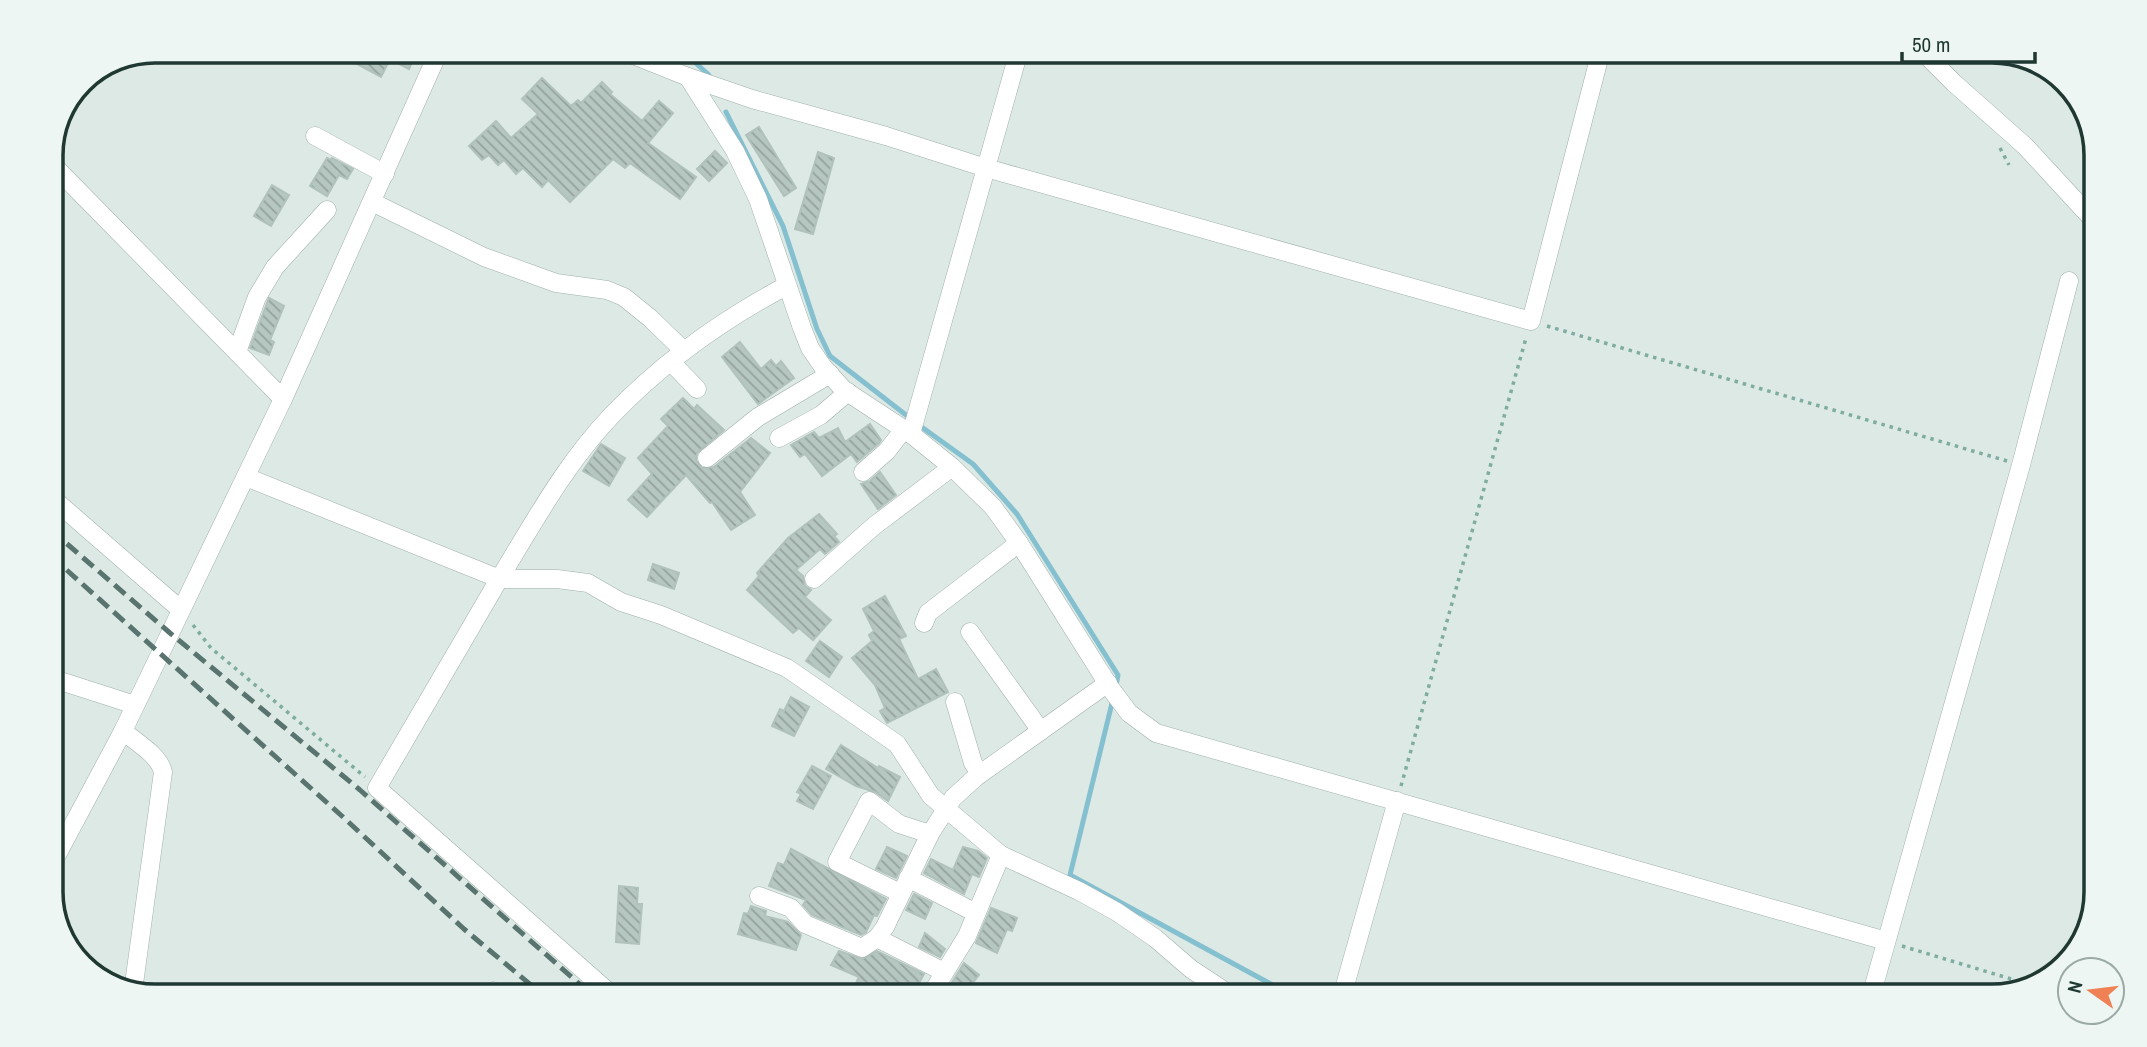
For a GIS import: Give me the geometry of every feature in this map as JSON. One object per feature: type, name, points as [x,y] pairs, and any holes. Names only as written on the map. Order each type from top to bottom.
[{"type":"street","points":[[63,844],[123,731],[246,477],[434,63]]},
{"type":"street","points":[[653,63],[752,99],[886,136],[986,168],[1531,321],[1598,63]]},
{"type":"street","points":[[863,472],[907,432],[1017,63]]},
{"type":"street","points":[[1934,63],[2025,146],[2084,210]]},
{"type":"street","points":[[688,77],[735,151],[758,199],[786,286],[810,348],[848,392],[952,467],[993,507],[1019,542],[1129,713],[1156,733],[1886,941]]},
{"type":"street","points":[[314,136],[385,174]]},
{"type":"street","points":[[63,175],[283,399]]},
{"type":"street","points":[[372,202],[484,257],[556,283],[607,290],[624,297],[650,318],[697,389]]},
{"type":"street","points":[[237,352],[257,297],[275,267],[327,210]]},
{"type":"street","points":[[1874,984],[2021,465],[2068,281]]},
{"type":"street","points":[[599,984],[377,788],[560,480],[588,442],[636,392],[711,330],[786,286]]},
{"type":"street","points":[[707,458],[758,417],[830,374]]},
{"type":"street","points":[[779,438],[821,415],[848,392]]},
{"type":"street","points":[[814,579],[874,526],[952,467]]},
{"type":"street","points":[[246,477],[500,579],[557,579],[588,583],[621,602],[661,615],[787,668],[897,744],[931,796],[1002,855],[1117,912],[1214,984]]},
{"type":"street","points":[[63,507],[181,610]]},
{"type":"street","points":[[924,623],[929,612],[1019,542]]},
{"type":"street","points":[[970,632],[1041,730]]},
{"type":"street","points":[[63,682],[135,705]]},
{"type":"street","points":[[759,897],[792,908],[805,923],[862,948],[877,938],[884,927],[930,834],[953,798],[980,774],[1041,730],[1110,686]]},
{"type":"street","points":[[955,702],[973,763],[980,774]]},
{"type":"street","points":[[123,731],[153,755],[162,765],[163,772],[134,981]]},
{"type":"street","points":[[930,834],[899,824],[869,801],[837,862],[975,913]]},
{"type":"street","points":[[1345,984],[1397,801]]},
{"type":"street","points":[[937,984],[967,936],[1002,855]]},
{"type":"street","points":[[877,938],[944,972]]},
{"type":"path","points":[[1397,801],[1531,321],[2021,465]]},
{"type":"path","points":[[181,610],[211,648],[377,788]]},
{"type":"path","points":[[1886,941],[2017,981]]},
{"type":"building","points":[[355,63],[388,63],[381,77]]},
{"type":"building","points":[[398,63],[412,63],[409,69]]},
{"type":"building","points":[[542,78],[571,106],[578,100],[581,103],[602,82],[612,92],[610,94],[642,121],[659,101],[673,113],[648,143],[696,177],[680,199],[630,163],[625,168],[613,159],[570,202],[548,180],[542,187],[523,168],[516,174],[504,160],[498,165],[489,155],[482,160],[469,146],[496,121],[511,138],[538,114],[522,99]]},
{"type":"building","points":[[759,127],[796,188],[784,196],[746,135]]},
{"type":"building","points":[[715,151],[727,163],[709,181],[697,169]]},
{"type":"building","points":[[818,152],[834,158],[813,234],[795,229]]},
{"type":"building","points":[[327,158],[353,169],[347,179],[339,175],[327,196],[310,186]]},
{"type":"building","points":[[272,185],[289,195],[271,226],[254,216]]},
{"type":"building","points":[[269,298],[284,306],[270,340],[274,342],[269,355],[250,348]]},
{"type":"building","points":[[740,342],[761,369],[771,360],[776,366],[781,361],[794,378],[758,404],[722,357]]},
{"type":"building","points":[[683,398],[694,409],[697,405],[724,430],[697,453],[696,460],[702,468],[714,467],[751,438],[770,453],[740,492],[755,515],[731,530],[712,502],[710,503],[686,475],[647,517],[628,500],[652,474],[638,458],[668,426],[661,419]]},
{"type":"building","points":[[870,424],[881,440],[879,443],[857,462],[851,454],[822,476],[805,454],[800,457],[791,445],[814,432],[819,438],[838,428],[845,442]]},
{"type":"building","points":[[601,444],[625,458],[609,486],[583,471]]},
{"type":"building","points":[[880,472],[896,495],[878,509],[861,484],[870,481]]},
{"type":"building","points":[[819,514],[837,534],[834,536],[839,542],[825,554],[820,549],[796,570],[803,576],[805,586],[811,590],[805,597],[831,620],[813,640],[799,628],[793,633],[747,590],[759,576],[757,573],[788,538]]},
{"type":"building","points":[[653,564],[679,573],[674,589],[648,580]]},
{"type":"building","points":[[885,596],[906,636],[899,639],[918,679],[936,669],[948,692],[887,723],[880,711],[885,708],[875,685],[852,658],[872,641],[869,635],[874,631],[863,609]]},
{"type":"building","points":[[820,641],[842,657],[829,677],[806,661]]},
{"type":"building","points":[[791,697],[809,707],[794,736],[772,726],[780,709],[784,711]]},
{"type":"building","points":[[841,745],[878,768],[879,766],[900,777],[888,801],[826,769]]},
{"type":"building","points":[[812,766],[831,776],[813,809],[797,801],[801,794],[797,792]]},
{"type":"building","points":[[887,847],[907,856],[896,878],[876,869]]},
{"type":"building","points":[[963,847],[978,851],[987,858],[979,877],[972,874],[964,894],[924,873],[931,859],[953,870]]},
{"type":"building","points":[[791,849],[886,899],[866,932],[861,935],[812,915],[803,905],[806,900],[769,886],[778,863],[784,865]]},
{"type":"building","points":[[619,886],[638,888],[637,904],[642,904],[639,944],[616,942]]},
{"type":"building","points":[[914,894],[932,903],[925,919],[906,910]]},
{"type":"building","points":[[751,906],[766,911],[765,916],[788,922],[801,935],[796,950],[738,934],[744,913],[748,914]]},
{"type":"building","points":[[991,908],[1017,918],[1012,931],[1007,929],[997,953],[976,943]]},
{"type":"building","points":[[925,933],[945,949],[940,957],[919,947]]},
{"type":"building","points":[[839,951],[862,959],[877,951],[924,974],[919,984],[858,984],[859,977],[831,965]]},
{"type":"building","points":[[964,963],[979,975],[972,984],[951,984]]},
{"type":"waterway","points":[[696,63],[709,75]]},
{"type":"waterway","points":[[726,112],[783,226],[817,329],[830,356],[906,415]]},
{"type":"waterway","points":[[923,428],[973,464],[1017,514],[1118,675],[1116,686]]},
{"type":"waterway","points":[[1113,699],[1070,875],[1271,984]]},
{"type":"railway","points":[[63,540],[360,790],[579,984]]},
{"type":"railway","points":[[63,567],[464,929],[530,984]]}]
